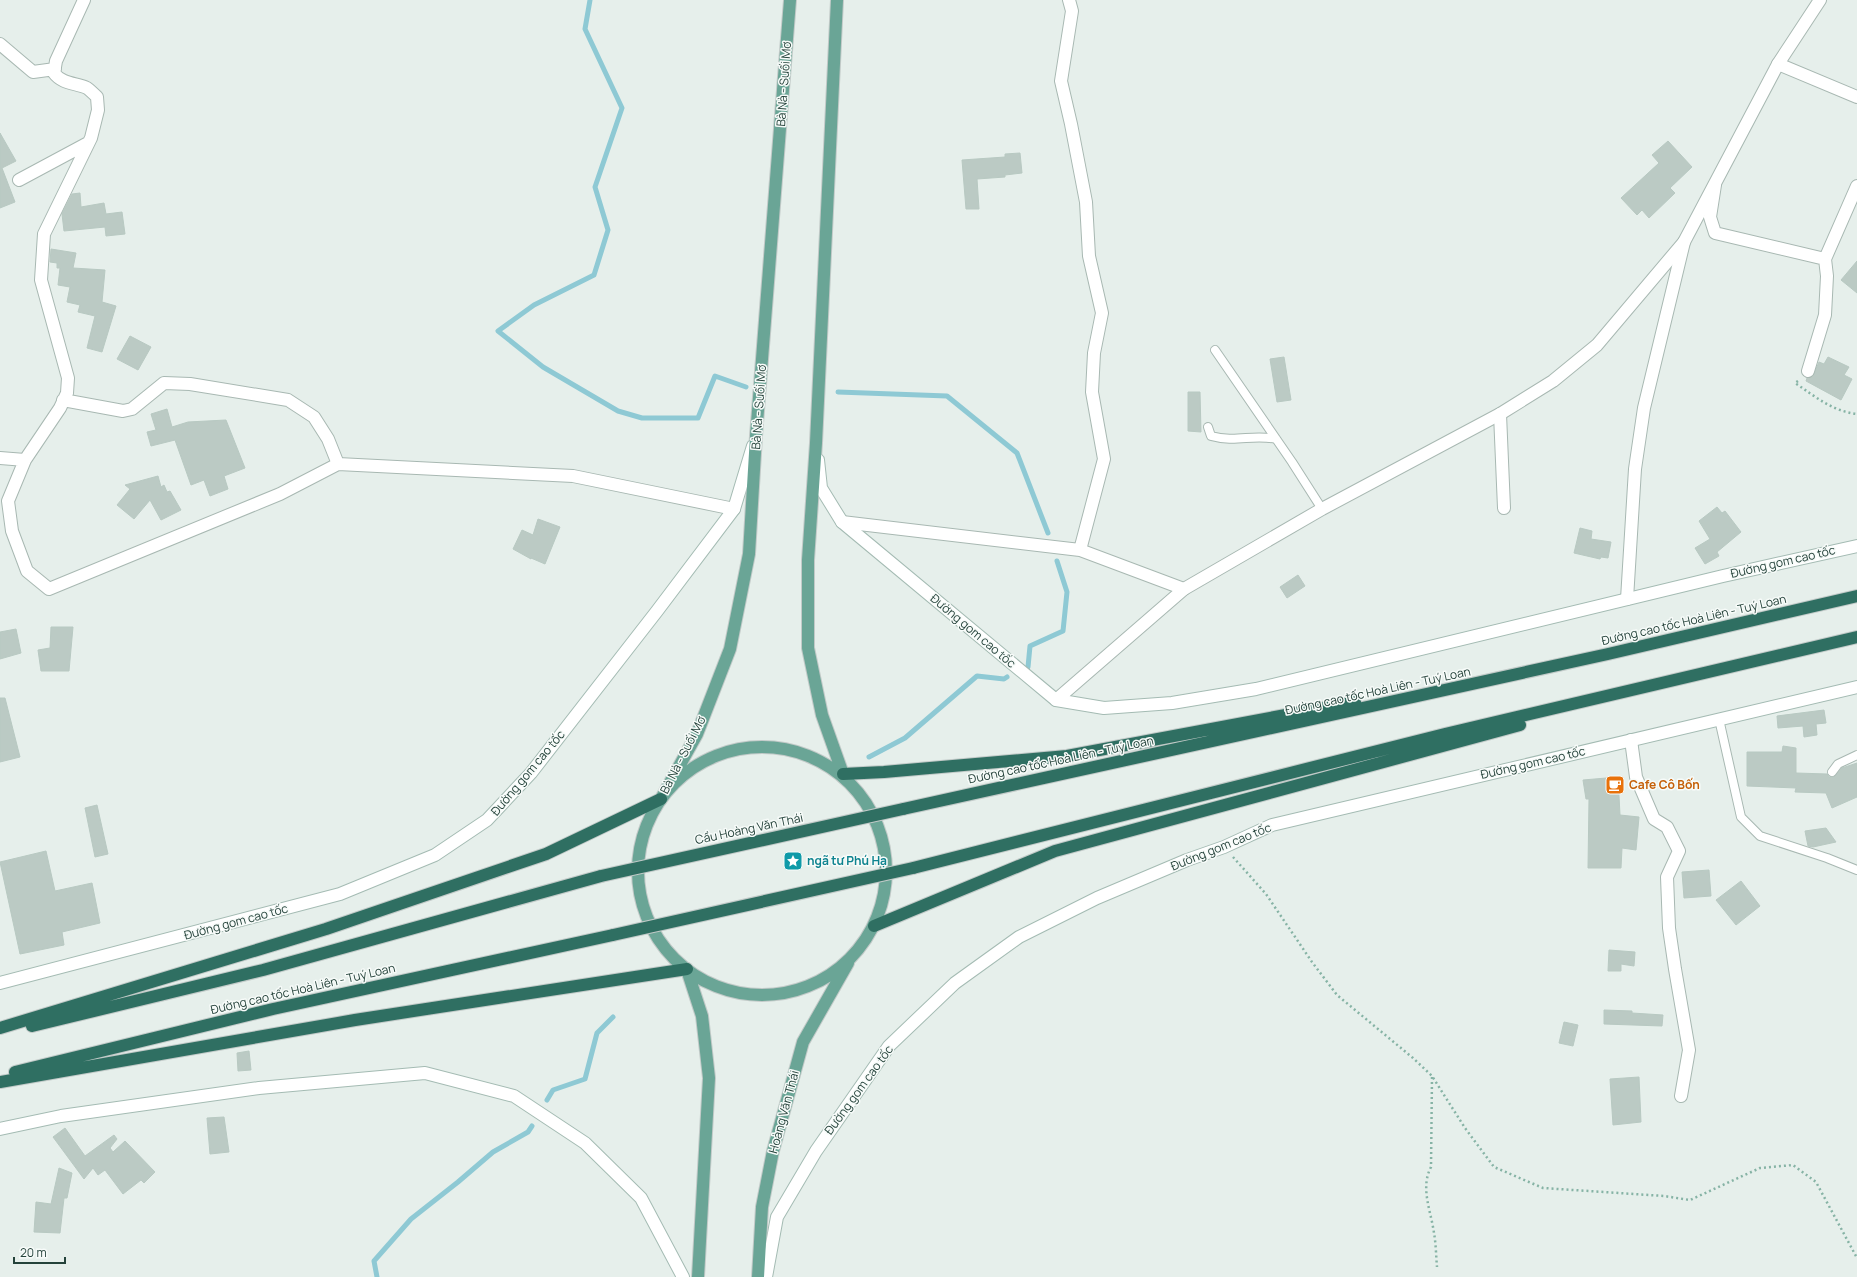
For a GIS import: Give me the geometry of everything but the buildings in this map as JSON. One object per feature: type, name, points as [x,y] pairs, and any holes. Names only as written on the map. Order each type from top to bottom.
[{"type":"highway","name":"Đường cao tốc Hoà Liên - Tuý Loan","points":[[904,809],[1608,654],[1857,596]]},
{"type":"highway","points":[[874,926],[1055,851],[1748,662],[1857,637]]},
{"type":"highway","points":[[843,774],[884,772],[1067,756],[1608,654]]},
{"type":"highway","name":"Đường cao tốc Hoà Liên - Tuý Loan","points":[[0,1076],[273,1009],[913,868],[1445,734],[1748,662]]},
{"type":"highway","points":[[0,1028],[326,929],[546,854],[661,798]]},
{"type":"highway","name":"Cầu Hoàng Văn Thái","points":[[0,1034],[264,970],[601,876],[904,809]]},
{"type":"highway","points":[[0,1082],[355,1020],[687,969]]},
{"type":"main road","name":"Bà Nà - Suối Mơ","points":[[790,0],[756,436],[749,554],[730,648],[697,734],[661,798],[643,835],[638,876],[646,916],[666,951],[699,979],[735,993],[776,995],[816,984],[850,960]]},
{"type":"main road","points":[[838,0],[816,443],[808,560],[808,648],[822,715],[843,774],[870,806],[884,844],[886,886],[874,926],[850,960]]},
{"type":"main road","points":[[661,798],[690,770],[726,751],[767,746],[807,754],[843,774]]},
{"type":"main road","name":"Hoàng Văn Thái","points":[[758,1277],[762,1207],[773,1151],[803,1042],[850,960]]},
{"type":"main road","points":[[687,969],[702,1016],[709,1078],[698,1277]]},
{"type":"street","points":[[84,0],[56,61],[54,73],[57,77],[87,88],[98,97],[98,110],[88,143],[44,234],[42,280],[68,378],[67,394],[25,460],[4,500],[12,531],[27,571],[49,589],[280,494],[338,464],[573,476],[734,509]]},
{"type":"street","points":[[1069,0],[1072,11],[1060,81],[1071,124],[1086,202],[1089,256],[1102,313],[1094,353],[1092,392],[1104,459],[1080,550]]},
{"type":"street","points":[[1056,700],[1184,589],[1322,509],[1500,414],[1553,381],[1597,345],[1684,242],[1778,64],[1820,0]]},
{"type":"street","points":[[0,44],[33,72],[54,69]]},
{"type":"street","points":[[1778,64],[1857,97]]},
{"type":"street","points":[[19,180],[88,143]]},
{"type":"street","points":[[1716,180],[1710,217],[1715,233],[1825,259]]},
{"type":"street","points":[[1808,371],[1825,315],[1827,276],[1825,259],[1857,186]]},
{"type":"street","points":[[1627,599],[1635,468],[1644,408],[1684,242]]},
{"type":"street","points":[[64,400],[123,411],[132,409],[164,383],[190,384],[288,400],[314,417],[328,439],[338,464]]},
{"type":"street","points":[[1500,414],[1504,508]]},
{"type":"street","name":"Đường gom cao tốc","points":[[0,983],[340,894],[435,855],[487,820],[531,773],[734,509],[756,436]]},
{"type":"street","name":"Đường gom cao tốc","points":[[816,443],[821,488],[842,522],[1056,700],[1104,708],[1172,703],[1256,689],[1627,599],[1857,546]]},
{"type":"street","points":[[0,458],[25,460]]},
{"type":"street","points":[[842,522],[1080,550],[1184,589]]},
{"type":"street","name":"Đường gom cao tốc","points":[[766,1277],[777,1217],[816,1151],[889,1046],[955,983],[1026,933],[1097,898],[1187,860],[1224,847],[1272,825],[1857,687]]},
{"type":"street","points":[[1631,740],[1636,777],[1654,819],[1667,827],[1680,851],[1667,877],[1671,941],[1689,1050],[1681,1096]]},
{"type":"street","points":[[0,1129],[61,1116],[259,1088],[425,1073],[514,1096],[585,1143],[641,1198],[683,1277]]},
{"type":"lane","points":[[1215,350],[1322,509]]},
{"type":"lane","points":[[1208,426],[1211,436],[1225,440],[1241,440],[1262,436],[1276,439]]},
{"type":"lane","points":[[1719,719],[1741,817],[1760,836],[1827,858],[1857,870]]},
{"type":"lane","points":[[1832,772],[1838,764],[1857,755]]},
{"type":"path","points":[[1808,371],[1795,383],[1842,412],[1857,414]]},
{"type":"path","points":[[1224,847],[1266,894],[1312,962],[1337,995],[1413,1058],[1432,1076],[1465,1128],[1494,1167],[1543,1188],[1664,1196],[1690,1200],[1760,1168],[1793,1165],[1816,1182],[1857,1258]]},
{"type":"path","points":[[1432,1076],[1431,1167],[1427,1176],[1428,1208],[1434,1232],[1437,1267]]},
{"type":"waterway","points":[[590,0],[585,29],[622,108],[595,187],[608,230],[594,275],[534,305],[498,331],[543,367],[618,411],[642,418],[698,418],[715,376],[746,387]]},
{"type":"waterway","points":[[838,392],[947,396],[1017,453],[1048,533]]},
{"type":"waterway","points":[[1028,667],[1030,646],[1063,631],[1067,592],[1057,561]]},
{"type":"waterway","points":[[869,757],[905,738],[977,676],[1004,679],[1007,677]]},
{"type":"waterway","points":[[547,1100],[553,1090],[585,1079],[597,1033],[613,1017]]},
{"type":"waterway","points":[[377,1277],[374,1261],[411,1219],[493,1152],[528,1132],[532,1126]]},
{"type":"place","name":"Cafe Cô Bốn","points":[[1615,785]]},
{"type":"place","name":"ngã tư Phú Hạ","points":[[793,861]]}]
